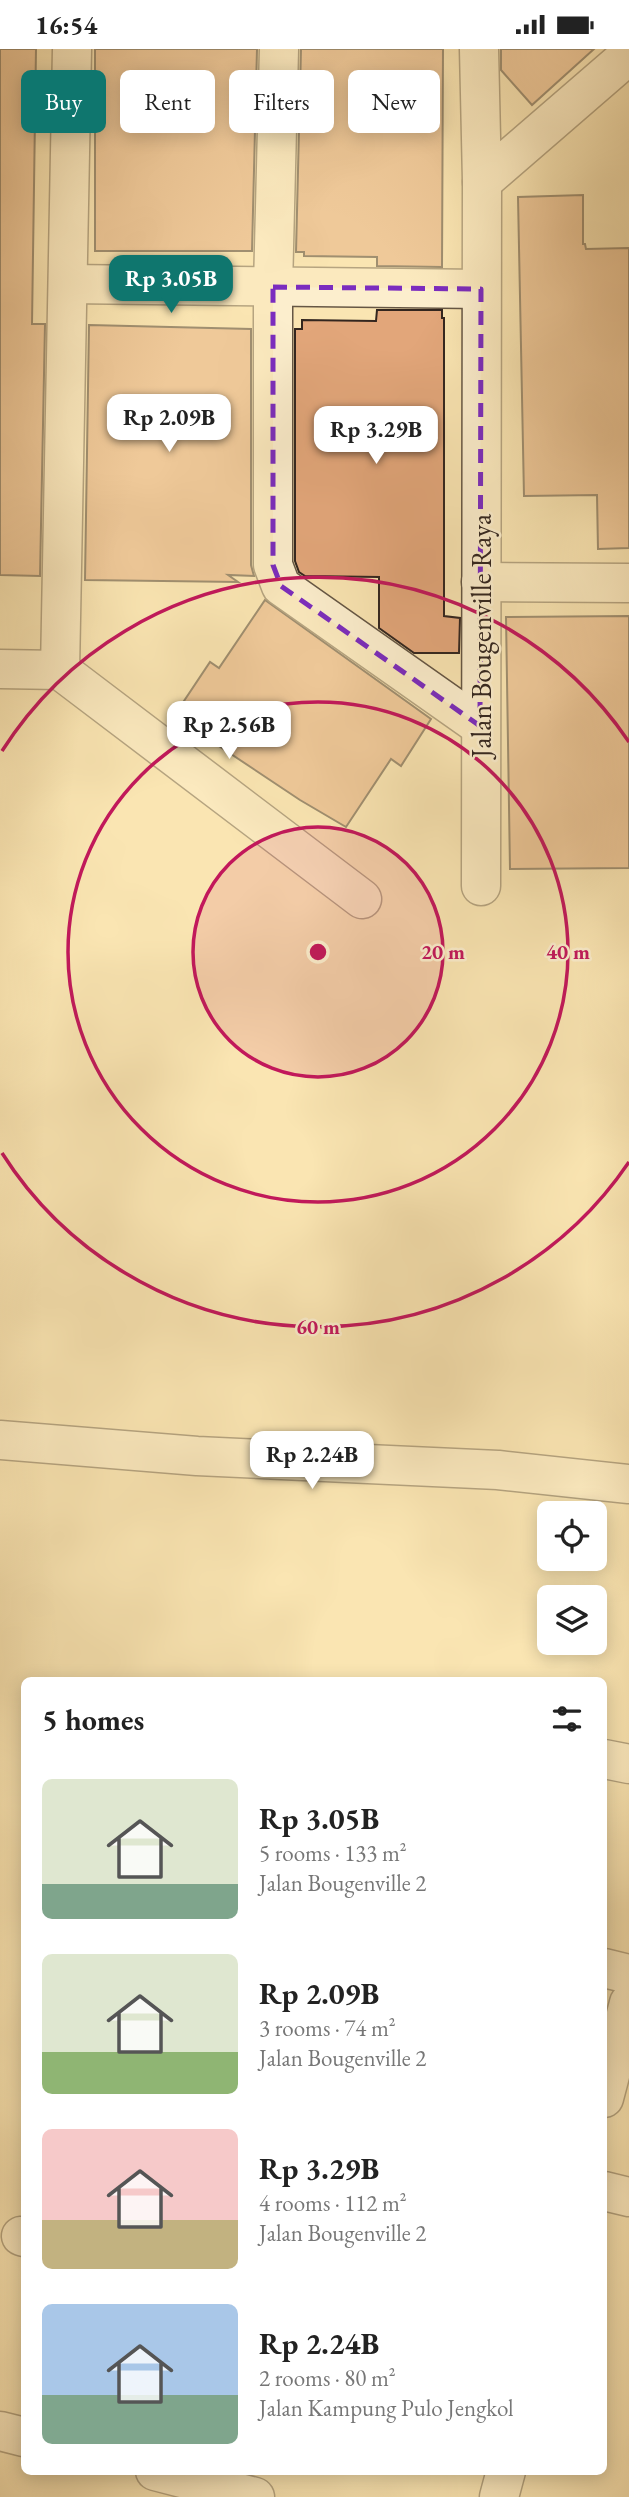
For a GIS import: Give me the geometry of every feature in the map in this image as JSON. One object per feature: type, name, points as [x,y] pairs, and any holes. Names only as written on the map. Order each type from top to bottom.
[{"type":"street","points":[[60,670],[72,49]]},
{"type":"street","points":[[279,49],[273,286],[273,565],[276,576],[281,586],[480,726]]},
{"type":"street","name":"Jalan Bougenville Raya","points":[[479,49],[482,182],[481,886]]},
{"type":"street","points":[[482,182],[629,55]]},
{"type":"street","points":[[68,284],[481,289]]},
{"type":"street","points":[[481,582],[629,583]]},
{"type":"street","points":[[0,669],[60,670],[362,899]]},
{"type":"street","points":[[0,1440],[197,1456],[498,1471],[629,1484]]},
{"type":"street","points":[[607,1760],[629,1764]]},
{"type":"street","points":[[607,1969],[629,1974]]},
{"type":"street","points":[[607,2087],[629,2003]]},
{"type":"street","points":[[607,2192],[629,2197]]},
{"type":"street","points":[[0,2431],[21,2436]]},
{"type":"street","points":[[170,2475],[255,2497]]},
{"type":"street","points":[[499,2497],[505,2475]]},
{"type":"highlighted area","points":[[273,287],[481,289],[480,726],[281,586],[273,565]]},
{"type":"building","points":[[0,49],[36,49],[36,70],[21,70],[21,133],[35,133],[32,324],[45,324],[40,576],[0,575]]},
{"type":"building","points":[[95,49],[257,49],[256,70],[229,70],[229,133],[255,133],[252,251],[95,251],[95,133],[106,133],[106,70],[95,70]]},
{"type":"building","points":[[301,49],[443,49],[442,267],[377,266],[377,257],[304,256],[304,252],[296,252],[299,133],[334,133],[334,70],[300,70]]},
{"type":"building","points":[[501,49],[594,49],[532,105],[501,70]]},
{"type":"building","points":[[583,195],[583,244],[586,249],[629,248],[629,548],[598,549],[597,495],[524,496],[518,197]]},
{"type":"building","points":[[377,310],[442,310],[444,318],[444,616],[460,618],[459,653],[414,653],[379,628],[379,577],[305,576],[299,572],[295,561],[295,329],[302,329],[302,320],[376,321]]},
{"type":"building","points":[[89,325],[251,329],[251,565],[254,576],[228,575],[238,582],[85,580]]},
{"type":"building","points":[[265,600],[431,719],[401,766],[391,759],[346,827],[300,800],[174,716],[210,662],[219,668]]},
{"type":"building","points":[[629,616],[629,868],[510,869],[506,617]]}]
